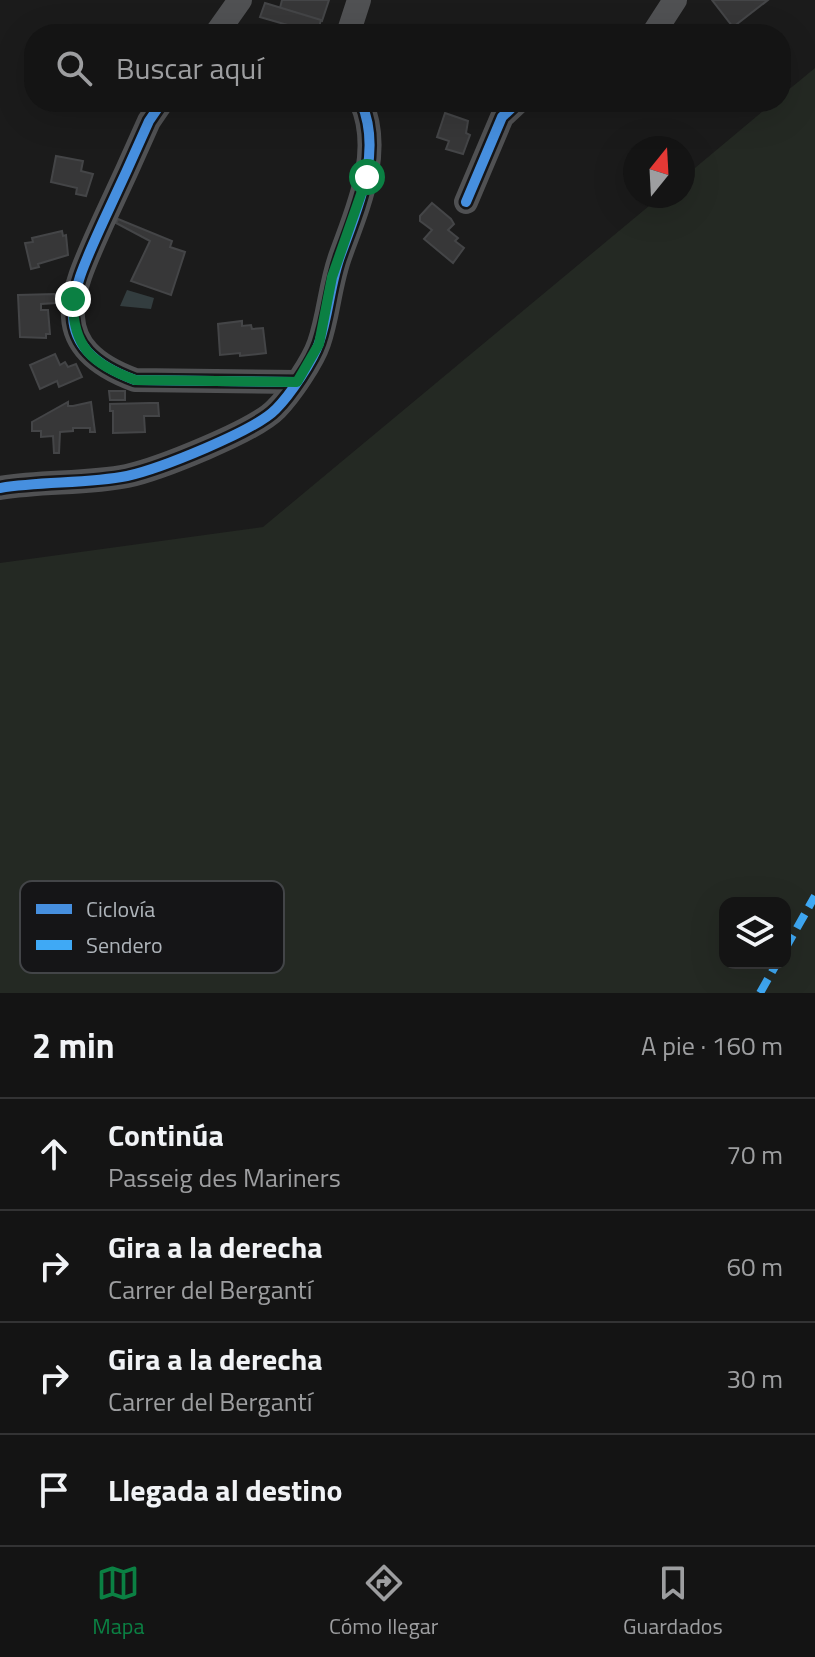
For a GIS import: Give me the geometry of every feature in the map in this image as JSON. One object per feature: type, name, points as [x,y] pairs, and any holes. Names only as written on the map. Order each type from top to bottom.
[{"type":"street","points":[[223,24],[240,0]]},
{"type":"street","points":[[351,24],[359,0]]},
{"type":"street","points":[[659,24],[675,0]]},
{"type":"street","points":[[155,112],[81,270],[73,299],[73,320],[81,345],[93,359],[135,380],[297,382]]},
{"type":"street","points":[[0,488],[127,476],[188,455],[242,431],[275,410],[297,382],[319,344],[332,277],[367,177],[371,138],[366,112]]},
{"type":"street","points":[[466,202],[502,117],[507,112]]},
{"type":"shaded area","points":[[815,68],[815,993],[0,993],[0,563],[263,527],[647,208],[695,208],[695,168],[762,112],[791,112],[791,88]]},
{"type":"shaded area","points":[[127,290],[154,298],[151,309],[120,306]]},
{"type":"building","points":[[282,0],[329,0],[322,21],[280,8]]},
{"type":"building","points":[[712,0],[768,0],[737,24],[731,24]]},
{"type":"building","points":[[265,3],[321,20],[320,24],[284,24],[260,17]]},
{"type":"building","points":[[445,113],[468,121],[466,133],[470,135],[463,154],[446,149],[449,141],[437,137]]},
{"type":"building","points":[[56,156],[83,161],[81,171],[93,174],[86,196],[76,194],[77,188],[51,182]]},
{"type":"building","points":[[432,203],[451,219],[454,224],[448,230],[464,248],[453,263],[424,239],[432,230],[420,221],[420,216]]},
{"type":"building","points":[[118,219],[172,241],[170,247],[185,252],[171,295],[131,281],[150,241],[116,223]]},
{"type":"building","points":[[62,231],[63,236],[66,235],[68,255],[31,269],[25,243],[33,242],[32,238]]},
{"type":"building","points":[[55,294],[56,303],[41,304],[41,310],[48,310],[50,334],[46,334],[46,338],[20,337],[18,295]]},
{"type":"building","points":[[242,321],[242,326],[263,328],[266,353],[220,355],[218,324]]},
{"type":"building","points":[[55,354],[60,365],[65,362],[68,367],[76,364],[82,377],[59,387],[57,381],[40,389],[30,365]]},
{"type":"building","points":[[109,391],[125,391],[125,400],[110,400]]},
{"type":"building","points":[[68,402],[68,406],[73,406],[91,402],[95,432],[90,432],[90,428],[73,428],[73,431],[60,432],[59,453],[54,453],[53,436],[41,437],[41,431],[32,431],[32,422]]},
{"type":"building","points":[[158,403],[159,416],[144,416],[145,432],[113,433],[110,404]]},
{"type":"marked path","points":[[791,938],[815,896]]},
{"type":"marked path","points":[[760,993],[774,969]]},
{"type":"cycle path","points":[[155,112],[82,271],[75,293],[73,314],[76,333],[87,351],[106,366],[135,380],[297,382]]},
{"type":"cycle path","points":[[0,488],[112,479],[142,472],[228,438],[276,409],[300,378],[319,343],[337,265],[366,179],[370,140],[364,112]]},
{"type":"cycle path","points":[[466,202],[502,117],[507,112]]},
{"type":"route","points":[[73,299],[73,320],[81,345],[93,359],[135,380],[297,382],[319,344],[332,277],[367,177]]}]
